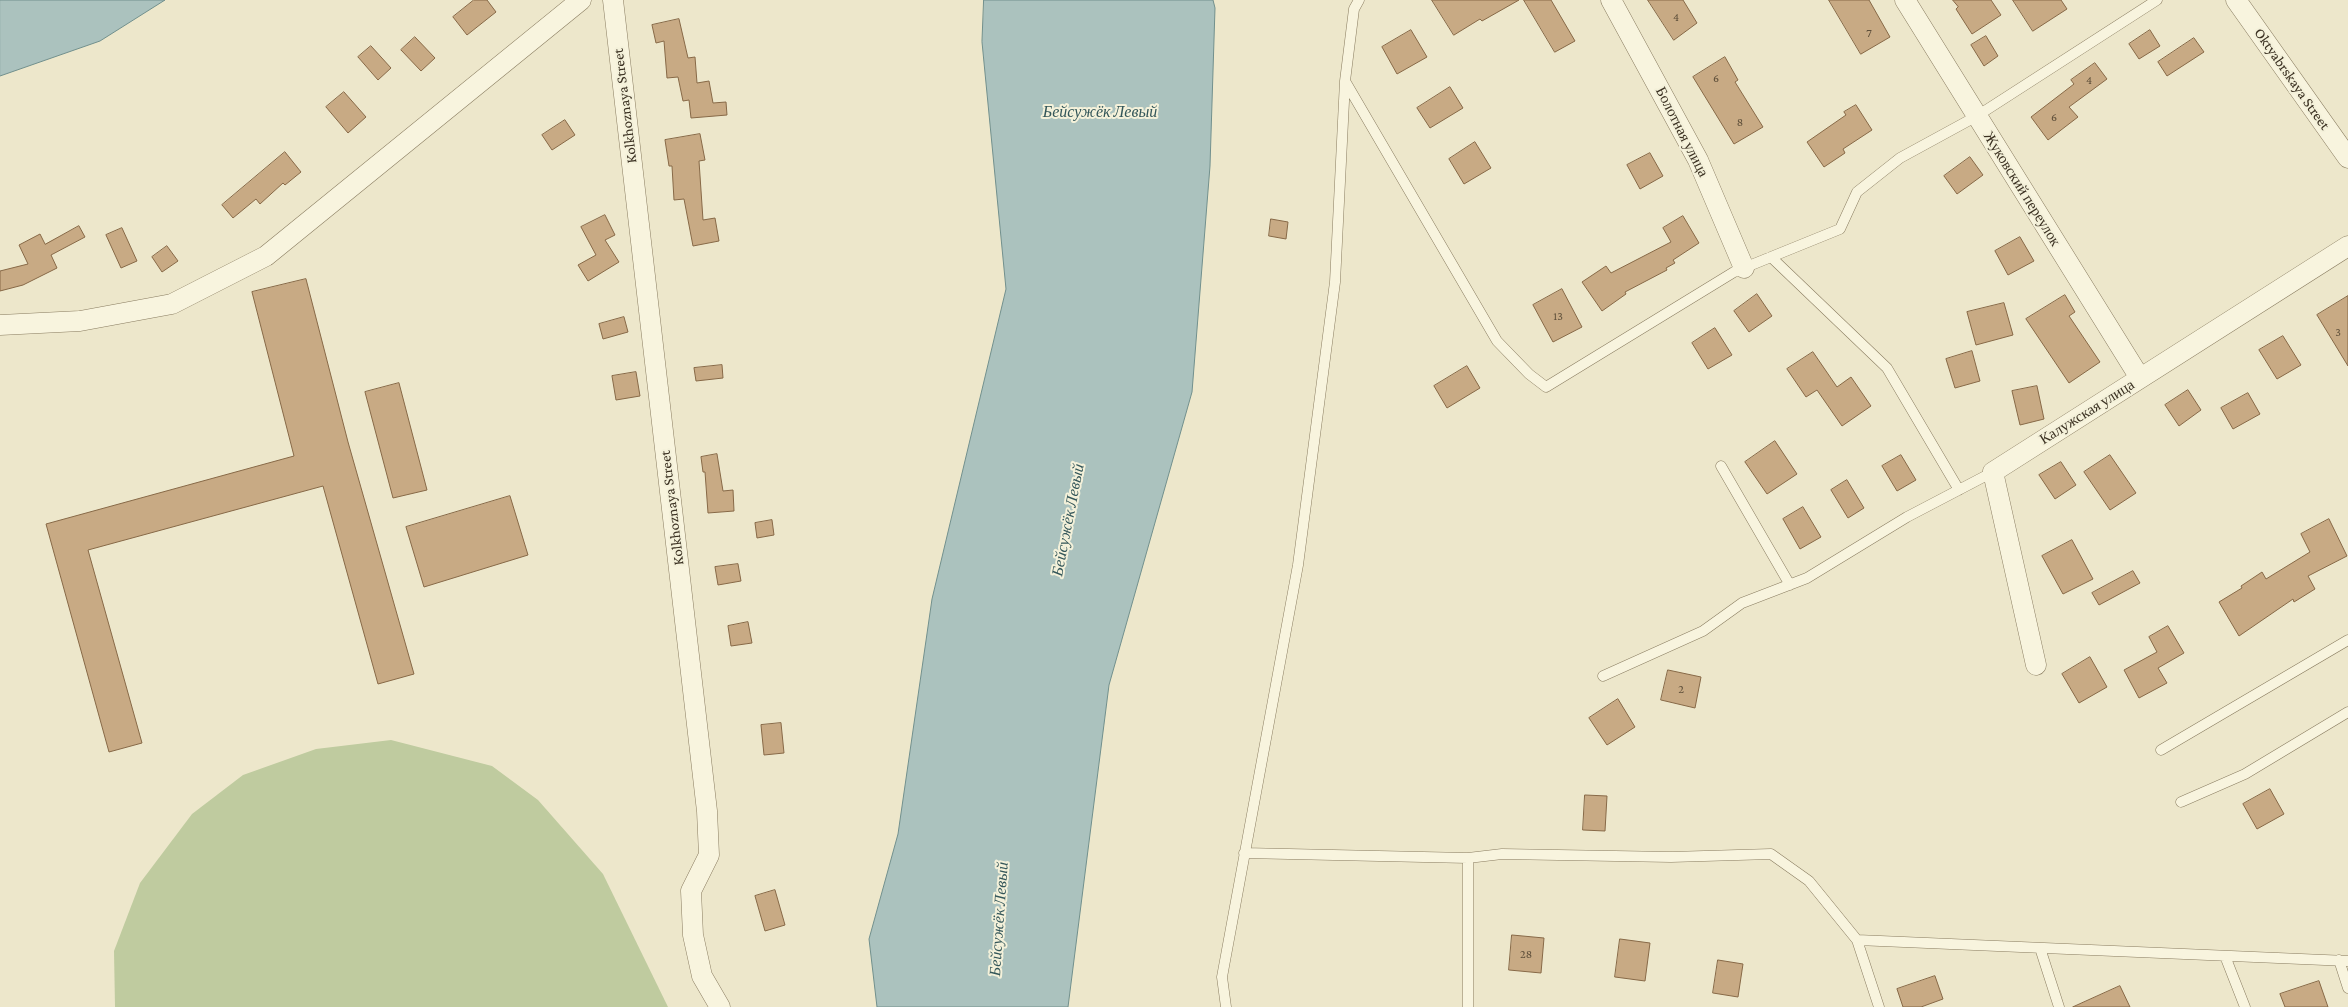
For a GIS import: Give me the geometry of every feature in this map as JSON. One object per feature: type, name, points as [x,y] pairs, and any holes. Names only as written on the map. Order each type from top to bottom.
[{"type":"street","points":[[0,325],[80,321],[172,304],[266,256],[581,0]]},
{"type":"street","name":"Kolkhoznaya Street","points":[[613,0],[707,811],[709,855],[691,891],[693,935],[702,976],[720,1007]]},
{"type":"street","name":"Болотная улица","points":[[1611,0],[1698,160],[1744,268]]},
{"type":"street","name":"Жуковский переулок","points":[[1905,0],[2140,378]]},
{"type":"street","name":"Oktyabrskaya Street","points":[[2236,0],[2348,158]]},
{"type":"street","name":"Калужская улица","points":[[1992,472],[2348,246]]},
{"type":"street","points":[[1992,472],[2036,665]]},
{"type":"lane","points":[[1226,1007],[1222,977],[1299,556],[1334,282],[1345,80],[1354,9],[1359,0]]},
{"type":"lane","points":[[1345,80],[1497,341],[1529,374],[1546,387],[1744,268],[1840,229],[1857,192],[1900,158],[1977,116],[2157,0]]},
{"type":"lane","points":[[1771,257],[1887,368],[1959,490]]},
{"type":"lane","points":[[1721,466],[1790,584]]},
{"type":"lane","points":[[1603,676],[1703,631],[1742,603],[1807,578],[1907,517],[1992,472]]},
{"type":"lane","points":[[2161,750],[2348,640]]},
{"type":"lane","points":[[2181,802],[2245,774],[2348,712]]},
{"type":"lane","points":[[1244,853],[1468,858],[1502,854],[1670,857],[1771,854],[1809,881],[1857,940],[1879,1007]]},
{"type":"lane","points":[[1468,858],[1468,1007]]},
{"type":"lane","points":[[1857,940],[2344,961],[2348,988]]},
{"type":"lane","points":[[2040,948],[2059,1007]]},
{"type":"lane","points":[[2226,956],[2245,1007]]},
{"type":"green space","points":[[391,740],[492,766],[538,800],[603,874],[668,1007],[115,1007],[114,951],[140,883],[192,814],[243,775],[316,749]]},
{"type":"water","points":[[0,0],[165,0],[100,41],[0,76]]},
{"type":"water","name":"Бейсужёк Левый","points":[[984,0],[1213,0],[1215,8],[1210,166],[1192,392],[1109,685],[1068,1007],[877,1007],[869,939],[898,834],[932,599],[1006,289],[982,42]]},
{"type":"building","points":[[474,0],[487,0],[496,12],[467,35],[453,17]]},
{"type":"building","points":[[1432,0],[1519,0],[1482,21],[1480,19],[1454,35]]},
{"type":"building","points":[[1524,0],[1551,0],[1575,41],[1555,52]]},
{"type":"building","points":[[1648,0],[1683,0],[1697,23],[1674,40]]},
{"type":"building","points":[[1829,0],[1869,0],[1890,37],[1861,54]]},
{"type":"building","points":[[1953,0],[1991,0],[2001,15],[1972,34],[1956,9],[1958,7]]},
{"type":"building","points":[[2013,0],[2061,0],[2067,9],[2033,31]]},
{"type":"building","points":[[679,19],[688,58],[695,57],[697,83],[709,81],[713,103],[726,102],[727,115],[691,118],[689,100],[683,101],[678,77],[667,78],[664,41],[656,43],[652,25]]},
{"type":"building","points":[[1411,30],[1427,57],[1397,74],[1382,47]]},
{"type":"building","points":[[2150,30],[2160,46],[2139,59],[2129,44]]},
{"type":"building","points":[[1986,36],[1998,56],[1984,66],[1971,45]]},
{"type":"building","points":[[415,37],[435,58],[421,71],[401,50]]},
{"type":"building","points":[[2194,38],[2204,52],[2167,76],[2158,62]]},
{"type":"building","points":[[371,46],[391,68],[378,80],[358,57]]},
{"type":"building","points":[[1725,57],[1738,80],[1735,82],[1763,127],[1734,144],[1693,77]]},
{"type":"building","points":[[2095,63],[2107,79],[2069,107],[2078,117],[2048,140],[2031,117],[2074,84],[2071,80]]},
{"type":"building","points":[[1450,87],[1463,108],[1430,128],[1417,108]]},
{"type":"building","points":[[344,92],[366,117],[348,133],[326,107]]},
{"type":"building","points":[[1856,105],[1872,130],[1843,149],[1845,153],[1824,167],[1807,142],[1846,115],[1844,112]]},
{"type":"building","points":[[565,120],[575,135],[552,150],[542,135]]},
{"type":"building","points":[[700,134],[705,160],[699,161],[703,220],[715,218],[719,241],[693,246],[684,199],[674,200],[672,166],[669,166],[665,140]]},
{"type":"building","points":[[1475,142],[1491,168],[1464,184],[1449,159]]},
{"type":"building","points":[[285,152],[301,172],[285,185],[283,183],[260,204],[256,199],[233,218],[222,205]]},
{"type":"building","points":[[1650,153],[1663,176],[1640,189],[1627,165]]},
{"type":"building","points":[[1970,157],[1983,175],[1957,194],[1944,176]]},
{"type":"building","points":[[605,215],[615,235],[605,240],[619,262],[588,281],[578,265],[596,255],[581,227]]},
{"type":"building","points":[[1683,216],[1699,243],[1673,260],[1675,263],[1666,268],[1667,270],[1625,292],[1626,294],[1602,311],[1582,282],[1606,266],[1611,273],[1671,242],[1663,228]]},
{"type":"building","points":[[1271,219],[1288,222],[1286,239],[1269,236]]},
{"type":"building","points":[[79,226],[85,237],[51,255],[57,268],[23,285],[0,291],[0,271],[28,264],[19,245],[40,234],[45,244]]},
{"type":"building","points":[[122,228],[137,261],[121,268],[106,235]]},
{"type":"building","points":[[2020,237],[2034,261],[2008,275],[1995,251]]},
{"type":"building","points":[[167,246],[178,261],[162,272],[152,257]]},
{"type":"building","points":[[306,279],[348,442],[414,674],[378,684],[323,486],[88,550],[142,743],[109,752],[46,524],[294,456],[252,292]]},
{"type":"building","points":[[1562,289],[1582,327],[1553,342],[1533,305]]},
{"type":"building","points":[[1757,294],[1772,316],[1749,332],[1734,311]]},
{"type":"building","points":[[2065,295],[2075,312],[2069,316],[2100,362],[2069,383],[2026,319]]},
{"type":"building","points":[[2348,296],[2348,366],[2317,315]]},
{"type":"building","points":[[2004,303],[2013,335],[1976,345],[1967,312]]},
{"type":"building","points":[[624,317],[628,332],[603,339],[599,324]]},
{"type":"building","points":[[1715,328],[1732,355],[1708,369],[1692,343]]},
{"type":"building","points":[[2283,336],[2301,365],[2277,379],[2259,350]]},
{"type":"building","points":[[1972,351],[1980,381],[1955,388],[1946,359]]},
{"type":"building","points":[[1813,352],[1837,387],[1851,377],[1871,406],[1842,426],[1817,390],[1806,397],[1787,369]]},
{"type":"building","points":[[722,365],[723,378],[696,381],[694,368]]},
{"type":"building","points":[[1467,366],[1480,388],[1447,408],[1434,386]]},
{"type":"building","points":[[636,372],[640,396],[616,400],[612,376]]},
{"type":"building","points":[[399,383],[427,490],[393,498],[365,392]]},
{"type":"building","points":[[2037,386],[2044,419],[2020,425],[2012,391]]},
{"type":"building","points":[[2188,390],[2201,410],[2179,426],[2165,405]]},
{"type":"building","points":[[2248,393],[2260,414],[2233,429],[2221,408]]},
{"type":"building","points":[[1775,441],[1797,474],[1767,494],[1745,462]]},
{"type":"building","points":[[717,454],[723,491],[733,490],[734,511],[708,513],[705,472],[703,472],[701,457]]},
{"type":"building","points":[[1901,455],[1916,480],[1897,491],[1882,466]]},
{"type":"building","points":[[2110,455],[2136,493],[2110,510],[2084,472]]},
{"type":"building","points":[[2061,462],[2076,485],[2055,499],[2039,475]]},
{"type":"building","points":[[1847,480],[1864,508],[1848,518],[1831,490]]},
{"type":"building","points":[[510,496],[528,555],[424,587],[406,527]]},
{"type":"building","points":[[1803,507],[1821,537],[1800,549],[1783,519]]},
{"type":"building","points":[[2329,519],[2347,556],[2308,576],[2315,589],[2294,602],[2293,599],[2239,636],[2219,602],[2242,588],[2241,586],[2262,572],[2266,579],[2310,552],[2301,534]]},
{"type":"building","points":[[772,520],[774,535],[757,538],[755,523]]},
{"type":"building","points":[[2072,540],[2093,579],[2063,594],[2042,556]]},
{"type":"building","points":[[738,564],[741,581],[718,585],[715,567]]},
{"type":"building","points":[[2133,571],[2140,583],[2099,605],[2092,593]]},
{"type":"building","points":[[748,622],[752,643],[731,646],[728,626]]},
{"type":"building","points":[[2168,626],[2184,653],[2158,668],[2167,683],[2139,698],[2124,670],[2157,652],[2149,637]]},
{"type":"building","points":[[2090,657],[2107,687],[2079,703],[2062,674]]},
{"type":"building","points":[[1668,670],[1701,677],[1695,708],[1661,700]]},
{"type":"building","points":[[1618,699],[1635,727],[1607,745],[1589,718]]},
{"type":"building","points":[[781,723],[784,753],[764,755],[761,725]]},
{"type":"building","points":[[2270,789],[2284,814],[2257,829],[2243,804]]},
{"type":"building","points":[[1585,795],[1607,796],[1605,831],[1583,830]]},
{"type":"building","points":[[775,890],[785,925],[765,931],[755,896]]},
{"type":"building","points":[[1512,935],[1544,938],[1541,973],[1509,970]]},
{"type":"building","points":[[1620,939],[1650,943],[1645,981],[1615,977]]},
{"type":"building","points":[[1718,960],[1743,964],[1738,997],[1713,993]]},
{"type":"building","points":[[1935,976],[1943,999],[1921,1007],[1903,1007],[1897,989]]},
{"type":"building","points":[[2319,981],[2328,1007],[2285,1007],[2280,994]]},
{"type":"building","points":[[2120,986],[2130,1007],[2073,1007]]}]
